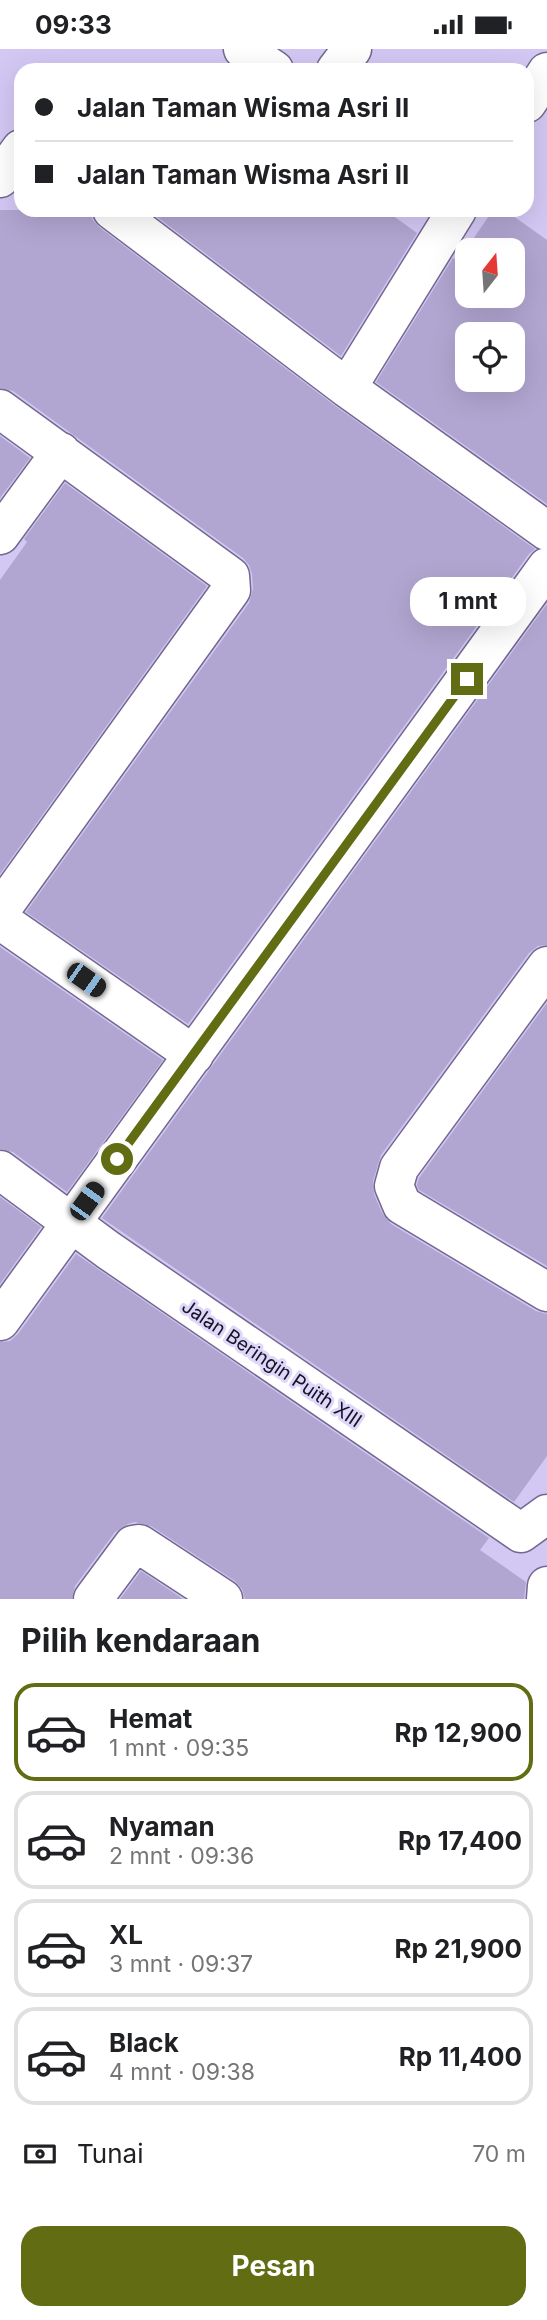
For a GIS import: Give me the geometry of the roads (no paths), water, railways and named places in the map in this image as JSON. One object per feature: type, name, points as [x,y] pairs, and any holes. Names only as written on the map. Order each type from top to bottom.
[{"type":"street","points":[[243,49],[264,63]]},
{"type":"street","points":[[341,63],[352,49]]},
{"type":"street","points":[[534,92],[547,72]]},
{"type":"street","points":[[0,178],[14,159]]},
{"type":"street","points":[[121,217],[347,388],[547,531]]},
{"type":"street","points":[[347,388],[453,217]]},
{"type":"street","points":[[0,409],[230,576],[231,590],[0,911]]},
{"type":"street","points":[[0,535],[61,452]]},
{"type":"street","points":[[0,1321],[542,587]]},
{"type":"street","points":[[0,920],[194,1055]]},
{"type":"street","points":[[547,966],[399,1168],[394,1186],[402,1205],[547,1292]]},
{"type":"street","name":"Jalan Beringin Puith XIII","points":[[0,1170],[120,1258],[521,1533],[547,1514]]},
{"type":"street","points":[[93,1599],[133,1545],[139,1544],[223,1599]]},
{"type":"street","points":[[546,1599],[547,1586]]}]
